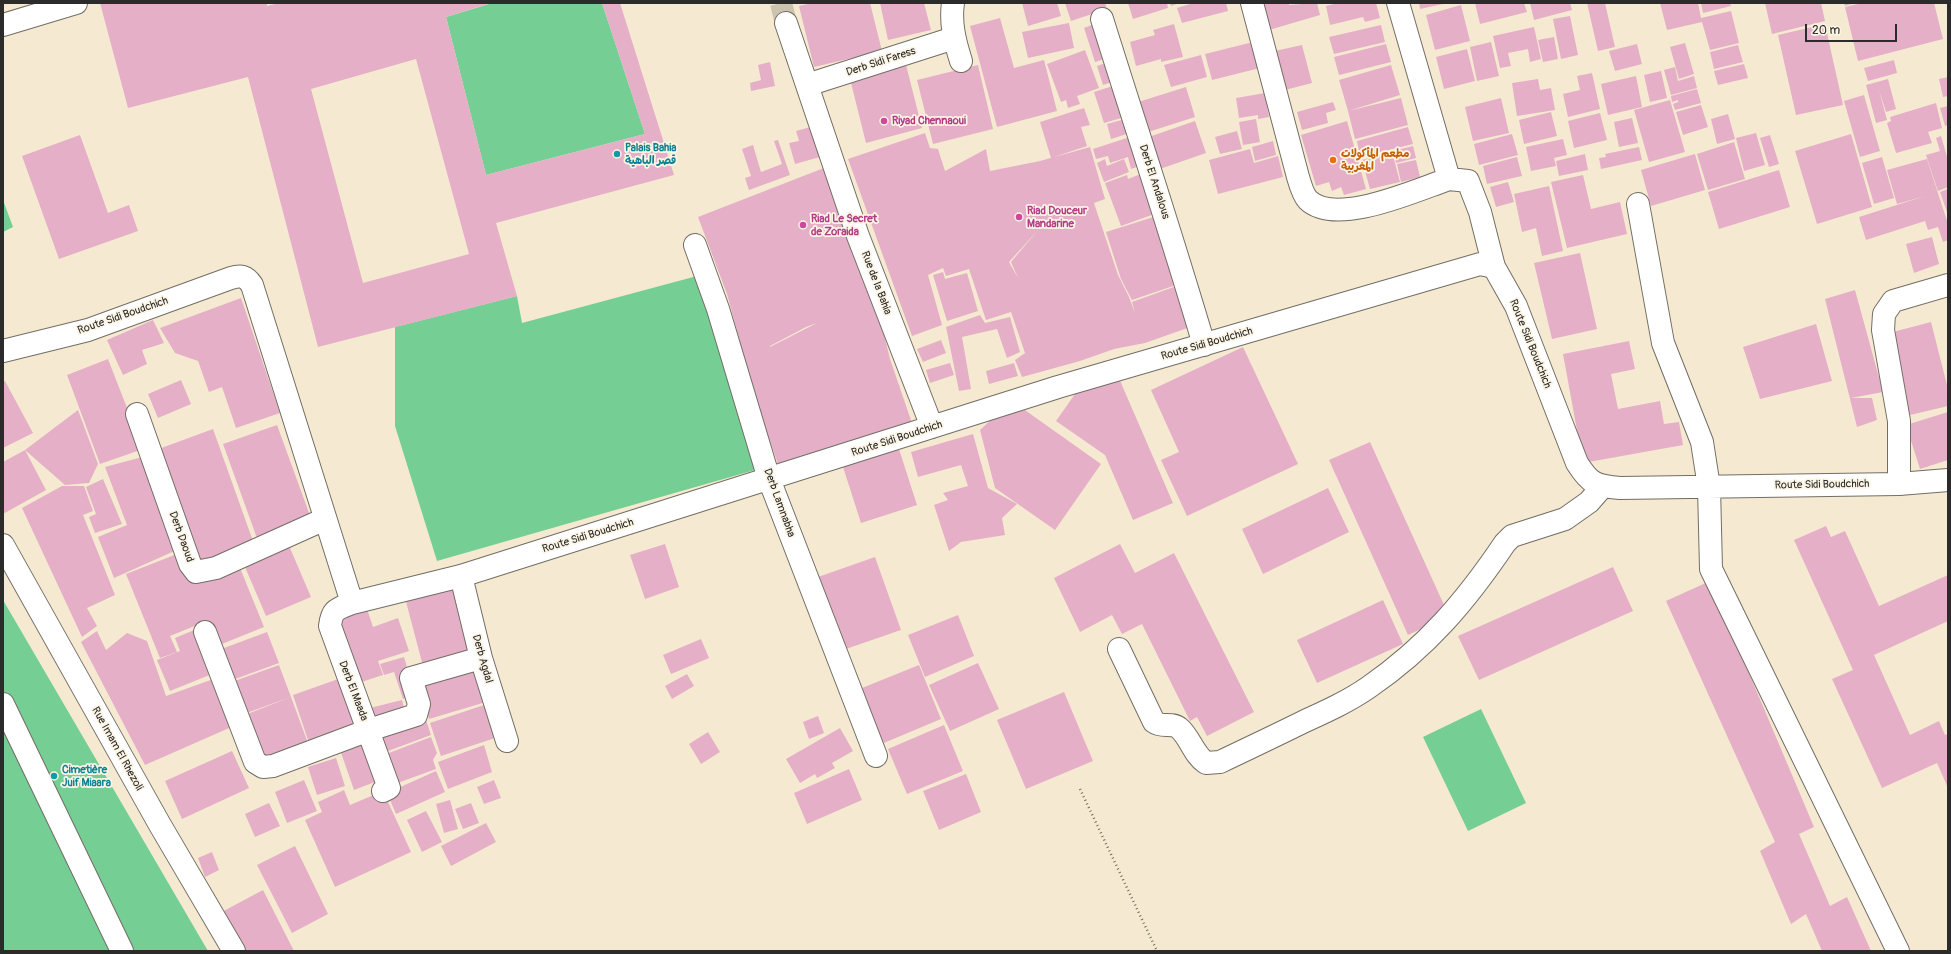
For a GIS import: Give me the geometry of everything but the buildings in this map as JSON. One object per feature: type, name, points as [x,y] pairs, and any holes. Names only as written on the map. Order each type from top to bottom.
[{"type":"street","points":[[3,25],[76,3]]},
{"type":"street","points":[[953,3],[952,22],[954,38],[961,61]]},
{"type":"street","points":[[1252,3],[1298,177],[1307,199],[1325,210],[1347,210],[1369,206],[1448,179],[1468,181],[1480,212],[1494,267]]},
{"type":"street","points":[[1398,3],[1448,179]]},
{"type":"street","name":"Derb El Andalous","points":[[1102,19],[1152,180],[1172,237],[1204,345]]},
{"type":"street","name":"Rue de la Bahia","points":[[786,23],[858,236],[932,428]]},
{"type":"street","name":"Derb Sidi Faress","points":[[807,85],[954,38]]},
{"type":"street","points":[[1638,204],[1663,343],[1702,442],[1709,487],[1711,568],[1898,951]]},
{"type":"street","name":"Derb Lamnabha","points":[[694,245],[718,309],[769,479],[876,756]]},
{"type":"street","name":"Route Sidi Boudchich","points":[[352,604],[460,576],[1058,387],[1480,264],[1494,267],[1516,306],[1577,463],[1585,475],[1593,483],[1603,486],[1709,487],[1899,484],[1948,480]]},
{"type":"street","name":"Route Sidi Boudchich","points":[[3,351],[88,330],[139,312],[188,292],[231,278],[242,276],[246,278],[252,285],[325,519]]},
{"type":"street","points":[[1899,484],[1899,421],[1884,330],[1884,314],[1893,301],[1948,285]]},
{"type":"street","name":"Derb Daoud","points":[[137,414],[190,564],[196,572],[216,568],[325,519]]},
{"type":"street","points":[[1119,649],[1154,722],[1158,725],[1172,725],[1180,728],[1198,756],[1206,763],[1220,762],[1333,708],[1368,688],[1401,664],[1431,637],[1458,607],[1505,543],[1512,536],[1565,519],[1589,502],[1603,486]]},
{"type":"street","points":[[325,519],[352,604]]},
{"type":"street","name":"Rue Imam El Rhezoli","points":[[3,545],[160,825],[234,951]]},
{"type":"street","name":"Derb Agdal","points":[[460,576],[481,658],[507,742]]},
{"type":"street","name":"Derb El Maada","points":[[352,604],[336,609],[331,617],[330,626],[369,730],[386,790]]},
{"type":"street","points":[[205,632],[255,762],[263,767],[273,766],[369,730],[416,715],[419,704],[411,678],[481,658]]},
{"type":"street","points":[[3,704],[122,951]]},
{"type":"path","points":[[1080,789],[1157,951]]},
{"type":"green space","points":[[492,3],[602,3],[645,134],[486,175],[446,17]]},
{"type":"green space","points":[[3,200],[13,227],[3,232]]},
{"type":"green space","points":[[697,276],[762,468],[437,561],[395,426],[395,327],[517,296],[522,323]]},
{"type":"green space","name":"Cimetière Juif Miaara","points":[[3,600],[208,951],[3,951]]},
{"type":"green space","points":[[1481,709],[1526,803],[1468,831],[1423,737]]},
{"type":"tunnel","points":[[781,3],[786,23]]},
{"type":"place","name":"Riyad Chennaoui","points":[[884,121]]},
{"type":"place","name":"Palais Bahia قصر الباهية","points":[[617,154]]},
{"type":"place","name":"مطعم المأكولات المغربية","points":[[1333,160]]},
{"type":"place","name":"Riad Douceur Mandarine","points":[[1019,217]]},
{"type":"place","name":"Riad Le Secret de Zoraida","points":[[803,225]]},
{"type":"place","name":"Cimetière Juif Miaara","points":[[54,776]]}]
